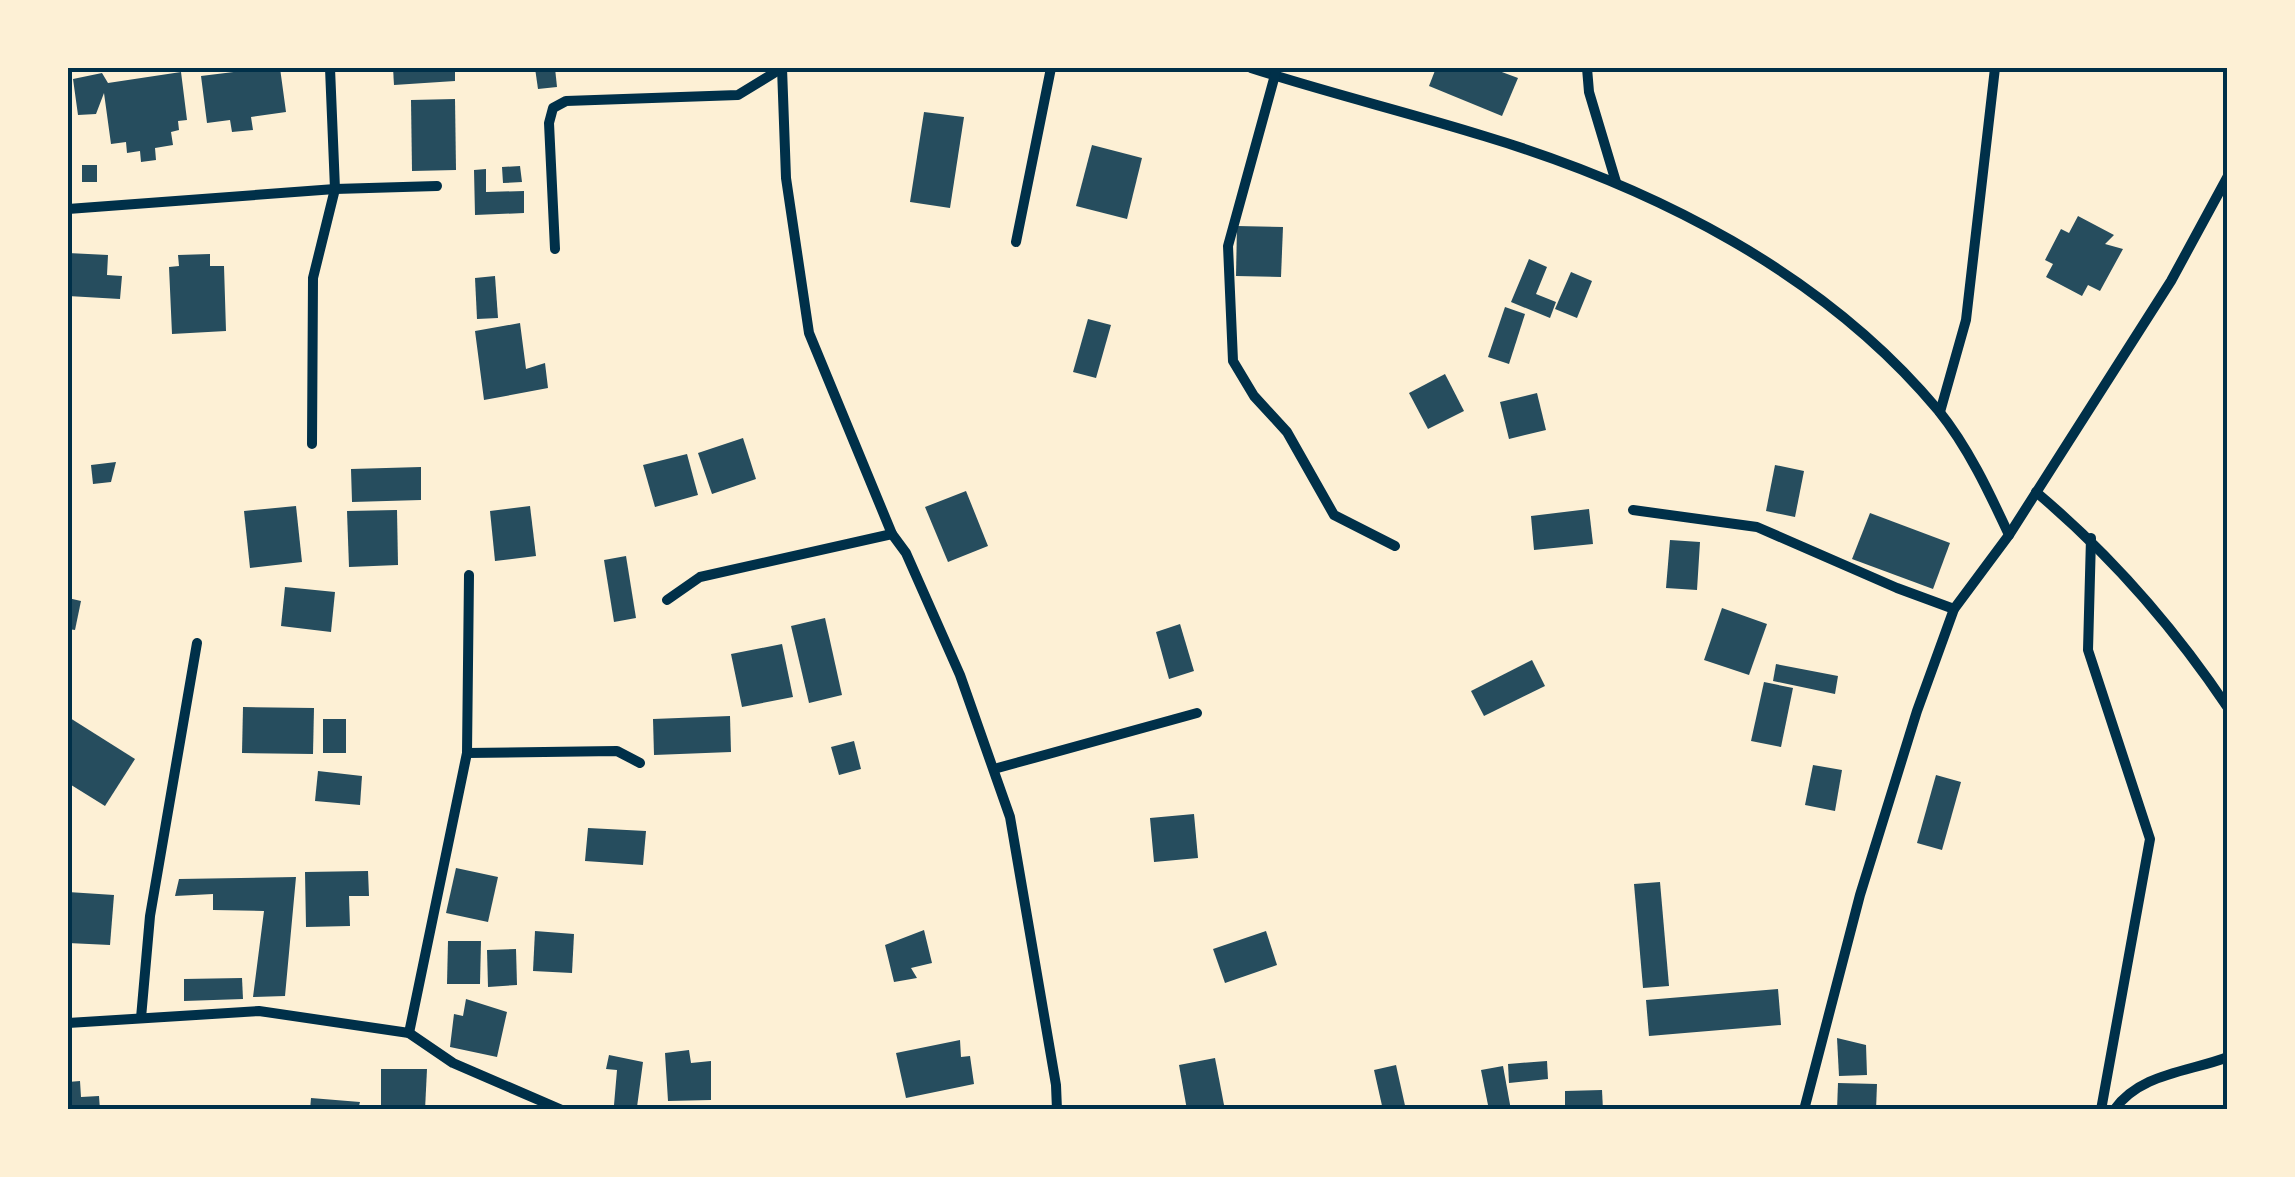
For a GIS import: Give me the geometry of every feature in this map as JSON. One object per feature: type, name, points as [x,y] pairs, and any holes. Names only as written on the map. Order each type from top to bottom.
[{"type":"street","points":[[312,444],[313,278],[334,189],[330,68]]},
{"type":"street","points":[[555,249],[549,122],[553,108],[566,101],[738,96],[782,68]]},
{"type":"street","points":[[782,68],[786,178],[809,334],[892,534],[906,553],[960,675],[1010,816],[1056,1084],[1057,1110]]},
{"type":"street","points":[[1016,242],[1051,68]]},
{"type":"street","points":[[1252,68],[1488,137],[1616,182],[1787,272],[1883,351],[1940,412],[1984,480],[2009,534]]},
{"type":"street","points":[[1587,68],[1589,92],[1616,182]]},
{"type":"street","points":[[1940,412],[1966,320],[1995,68]]},
{"type":"street","points":[[1275,76],[1228,246],[1232,361],[1254,396],[1287,432],[1334,515],[1395,546]]},
{"type":"street","points":[[1804,1110],[1865,876],[1954,609],[2009,534],[2171,281],[2228,176]]},
{"type":"street","points":[[68,209],[334,189],[437,186]]},
{"type":"street","points":[[2036,492],[2091,538],[2189,650],[2228,708]]},
{"type":"street","points":[[1633,510],[1757,527],[1954,609]]},
{"type":"street","points":[[666,600],[700,577],[892,534]]},
{"type":"street","points":[[2091,538],[2088,650],[2150,839],[2101,1110]]},
{"type":"street","points":[[409,1032],[467,754],[469,575]]},
{"type":"street","points":[[141,1018],[150,916],[197,643]]},
{"type":"street","points":[[994,769],[1197,714]]},
{"type":"street","points":[[467,754],[617,751],[640,763]]},
{"type":"street","points":[[68,1023],[259,1011],[409,1032],[453,1062],[562,1110]]},
{"type":"street","points":[[2114,1110],[2123,1098],[2156,1078],[2228,1056]]},
{"type":"building","points":[[280,68],[286,112],[251,117],[253,130],[232,132],[230,120],[207,123],[201,76]]},
{"type":"building","points":[[393,68],[455,68],[455,81],[394,85]]},
{"type":"building","points":[[535,68],[555,68],[557,87],[538,89]]},
{"type":"building","points":[[1436,68],[1491,68],[1518,78],[1502,116],[1429,86]]},
{"type":"building","points":[[181,72],[187,120],[178,121],[179,130],[171,132],[173,145],[155,148],[156,160],[141,162],[140,151],[127,153],[126,142],[111,144],[104,93],[96,114],[78,115],[73,79],[102,73],[108,83]]},
{"type":"building","points":[[455,99],[456,170],[412,171],[411,100]]},
{"type":"building","points":[[924,112],[964,117],[950,208],[910,202]]},
{"type":"building","points":[[1092,145],[1142,158],[1127,219],[1076,206]]},
{"type":"building","points":[[82,165],[97,165],[97,182],[82,182]]},
{"type":"building","points":[[520,166],[522,182],[503,183],[502,167]]},
{"type":"building","points":[[486,169],[486,192],[524,191],[524,213],[475,215],[474,170]]},
{"type":"building","points":[[2078,216],[2114,235],[2105,244],[2123,249],[2100,291],[2088,285],[2082,296],[2046,277],[2053,264],[2045,260],[2061,229],[2069,233]]},
{"type":"building","points":[[1237,226],[1283,227],[1281,277],[1236,276]]},
{"type":"building","points":[[68,253],[108,255],[107,275],[122,276],[120,299],[68,296]]},
{"type":"building","points":[[210,254],[210,266],[224,266],[226,331],[172,334],[169,267],[179,266],[178,255]]},
{"type":"building","points":[[1529,259],[1547,267],[1536,294],[1556,302],[1550,318],[1511,302]]},
{"type":"building","points":[[1571,272],[1592,281],[1577,318],[1555,309]]},
{"type":"building","points":[[495,276],[498,318],[477,319],[475,278]]},
{"type":"building","points":[[1505,307],[1525,314],[1509,364],[1488,357]]},
{"type":"building","points":[[1088,319],[1111,325],[1096,378],[1073,372]]},
{"type":"building","points":[[520,323],[526,369],[545,363],[548,388],[484,400],[475,331]]},
{"type":"building","points":[[1445,374],[1464,411],[1428,429],[1409,393]]},
{"type":"building","points":[[1537,393],[1546,430],[1509,439],[1500,402]]},
{"type":"building","points":[[743,438],[756,479],[712,494],[698,453]]},
{"type":"building","points":[[687,454],[698,495],[655,507],[643,465]]},
{"type":"building","points":[[116,462],[111,482],[93,484],[91,465]]},
{"type":"building","points":[[1775,465],[1804,471],[1795,517],[1766,511]]},
{"type":"building","points":[[421,467],[421,500],[352,502],[351,469]]},
{"type":"building","points":[[966,491],[988,546],[948,562],[925,507]]},
{"type":"building","points":[[296,506],[302,562],[250,568],[244,511]]},
{"type":"building","points":[[530,506],[536,556],[495,561],[490,511]]},
{"type":"building","points":[[1589,509],[1593,544],[1534,550],[1531,516]]},
{"type":"building","points":[[397,510],[398,565],[349,567],[347,511]]},
{"type":"building","points":[[1870,513],[1950,543],[1933,589],[1852,559]]},
{"type":"building","points":[[1670,540],[1700,542],[1697,590],[1666,588]]},
{"type":"building","points":[[626,556],[636,618],[614,622],[604,560]]},
{"type":"building","points":[[285,587],[335,592],[331,632],[281,626]]},
{"type":"building","points":[[68,598],[81,601],[75,630],[68,629]]},
{"type":"building","points":[[1722,608],[1767,624],[1749,675],[1704,660]]},
{"type":"building","points":[[825,618],[842,695],[809,703],[791,626]]},
{"type":"building","points":[[1180,624],[1194,671],[1169,679],[1156,632]]},
{"type":"building","points":[[782,644],[793,697],[742,707],[731,654]]},
{"type":"building","points":[[1532,660],[1545,686],[1484,716],[1471,691]]},
{"type":"building","points":[[1776,664],[1838,676],[1835,694],[1773,681]]},
{"type":"building","points":[[1764,682],[1793,688],[1781,747],[1751,741]]},
{"type":"building","points":[[243,707],[314,708],[313,754],[242,753]]},
{"type":"building","points":[[730,716],[731,752],[654,755],[653,719]]},
{"type":"building","points":[[70,718],[135,759],[105,806],[68,783]]},
{"type":"building","points":[[323,719],[346,719],[346,753],[323,753]]},
{"type":"building","points":[[854,741],[861,769],[839,775],[831,747]]},
{"type":"building","points":[[1813,765],[1842,770],[1835,811],[1805,805]]},
{"type":"building","points":[[318,771],[362,776],[360,805],[315,801]]},
{"type":"building","points":[[1936,775],[1961,782],[1942,850],[1917,843]]},
{"type":"building","points":[[1194,814],[1198,858],[1154,862],[1150,818]]},
{"type":"building","points":[[588,828],[646,831],[643,865],[585,861]]},
{"type":"building","points":[[456,868],[498,877],[488,922],[446,913]]},
{"type":"building","points":[[368,871],[369,896],[349,896],[350,926],[306,927],[305,872]]},
{"type":"building","points":[[296,877],[285,996],[253,997],[264,911],[213,910],[213,894],[175,896],[179,879]]},
{"type":"building","points":[[1660,882],[1669,986],[1643,988],[1634,884]]},
{"type":"building","points":[[68,892],[114,895],[110,945],[68,943]]},
{"type":"building","points":[[924,930],[932,963],[911,968],[917,978],[894,982],[885,945]]},
{"type":"building","points":[[535,931],[574,934],[572,973],[533,971]]},
{"type":"building","points":[[1266,931],[1277,965],[1225,983],[1213,949]]},
{"type":"building","points":[[448,941],[481,941],[480,984],[447,984]]},
{"type":"building","points":[[516,949],[517,985],[488,987],[487,950]]},
{"type":"building","points":[[242,978],[243,999],[184,1001],[184,979]]},
{"type":"building","points":[[1778,989],[1781,1025],[1649,1036],[1646,1000]]},
{"type":"building","points":[[466,999],[507,1012],[497,1057],[450,1047],[454,1014],[463,1016]]},
{"type":"building","points":[[1837,1038],[1866,1045],[1867,1075],[1839,1076]]},
{"type":"building","points":[[960,1040],[961,1057],[970,1056],[974,1084],[906,1098],[896,1053]]},
{"type":"building","points":[[689,1050],[691,1063],[711,1061],[711,1100],[668,1101],[665,1053]]},
{"type":"building","points":[[609,1055],[643,1062],[637,1107],[614,1105],[617,1070],[606,1069]]},
{"type":"building","points":[[1215,1058],[1225,1110],[1187,1110],[1179,1065]]},
{"type":"building","points":[[1547,1061],[1548,1079],[1509,1083],[1508,1064]]},
{"type":"building","points":[[1396,1065],[1406,1110],[1383,1110],[1374,1070]]},
{"type":"building","points":[[1503,1066],[1511,1110],[1489,1110],[1481,1070]]},
{"type":"building","points":[[381,1069],[427,1069],[425,1110],[381,1110]]},
{"type":"building","points":[[80,1081],[81,1097],[99,1096],[100,1110],[68,1110],[68,1082]]},
{"type":"building","points":[[1838,1083],[1877,1084],[1876,1110],[1837,1110]]},
{"type":"building","points":[[1602,1090],[1603,1110],[1565,1110],[1565,1091]]},
{"type":"building","points":[[311,1098],[360,1102],[358,1110],[310,1110]]}]
